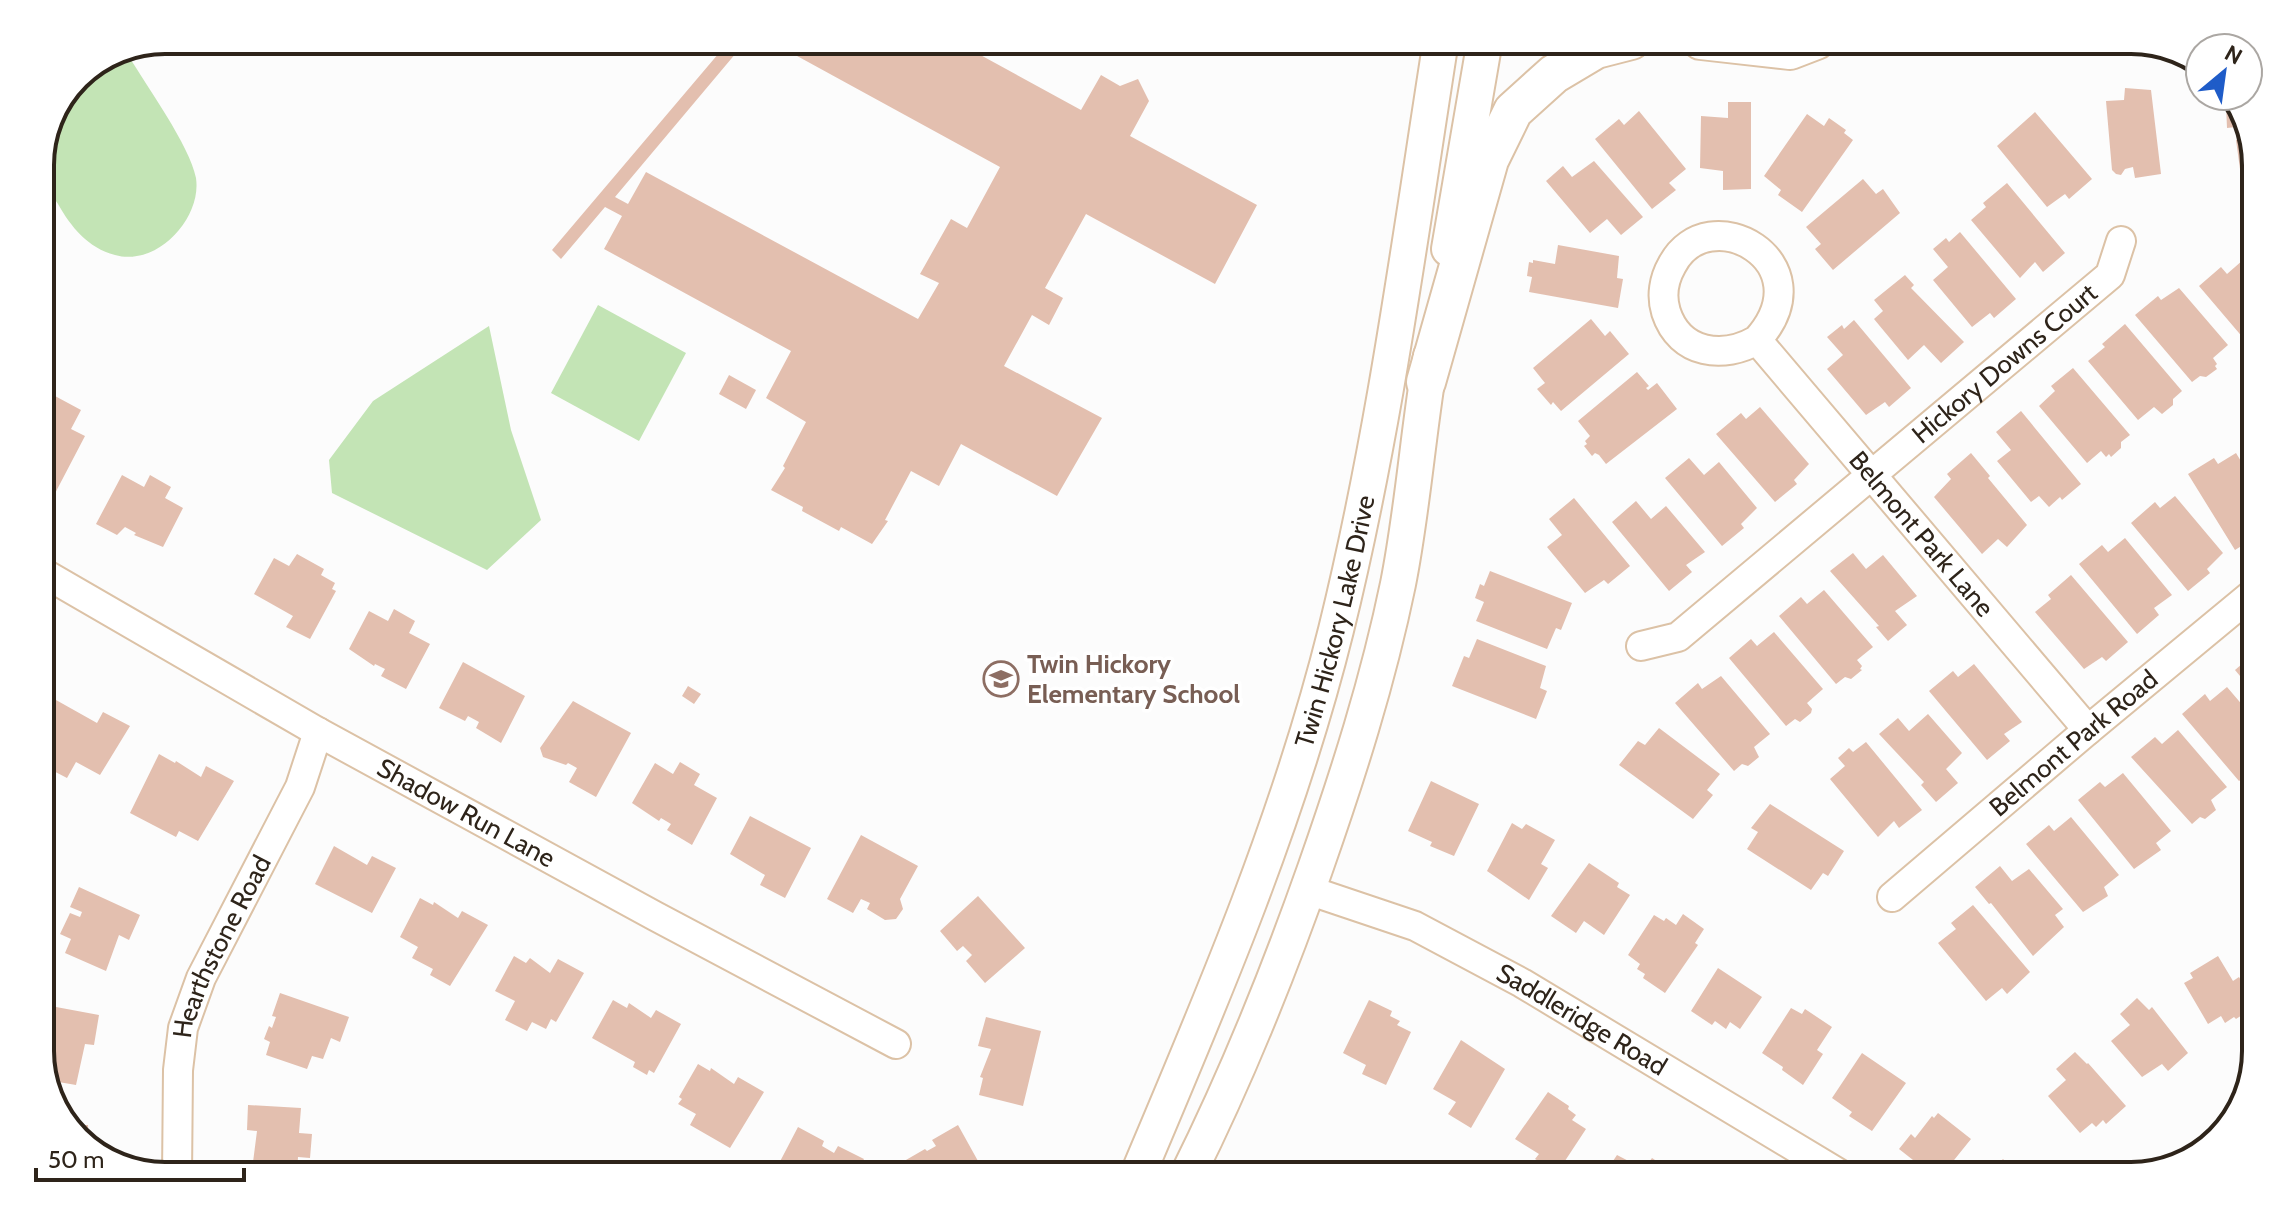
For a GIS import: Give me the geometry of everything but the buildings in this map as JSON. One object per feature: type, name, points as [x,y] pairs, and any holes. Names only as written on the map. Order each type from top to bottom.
[{"type":"main road","points":[[1426,382],[1489,160],[1513,111],[1554,74],[1588,54]]},
{"type":"street","name":"Twin Hickory Lake Drive","points":[[1143,1162],[1256,888],[1294,777],[1336,630],[1379,432],[1439,54]]},
{"type":"street","name":"Twin Hickory Lake Drive","points":[[1194,1162],[1249,1044],[1308,890],[1347,779],[1375,681],[1395,597],[1426,382],[1483,54]]},
{"type":"street","points":[[1713,237],[1743,240],[1760,251],[1773,267],[1779,286],[1779,306],[1771,325],[1757,340],[1742,349],[1723,352],[1705,350],[1688,342],[1675,329],[1665,304],[1666,277],[1674,260],[1687,247],[1713,237]]},
{"type":"street","name":"Hickory Downs Court","points":[[1641,646],[1678,637],[2110,275],[2121,241]]},
{"type":"street","name":"Belmont Park Lane","points":[[1757,340],[2088,730]]},
{"type":"street","name":"Shadow Run Lane","points":[[54,579],[318,732],[896,1044]]},
{"type":"street","name":"Belmont Park Road","points":[[1892,897],[2242,603]]},
{"type":"street","name":"Hearthstone Road","points":[[177,1162],[178,1070],[183,1028],[201,978],[300,787],[318,732]]},
{"type":"street","name":"Saddleridge Road","points":[[1308,890],[1415,926],[1549,999],[1820,1162]]},
{"type":"green space","points":[[131,59],[177,133],[192,165],[196,193],[192,209],[174,236],[146,254],[131,257],[105,252],[81,236],[54,197],[54,158],[62,122],[86,86],[103,73]]},
{"type":"green space","points":[[598,305],[686,353],[639,441],[551,393]]},
{"type":"green space","points":[[489,326],[511,430],[541,520],[487,570],[332,493],[329,460],[373,401]]},
{"type":"place","name":"Twin Hickory Elementary School","points":[[1001,679]]}]
